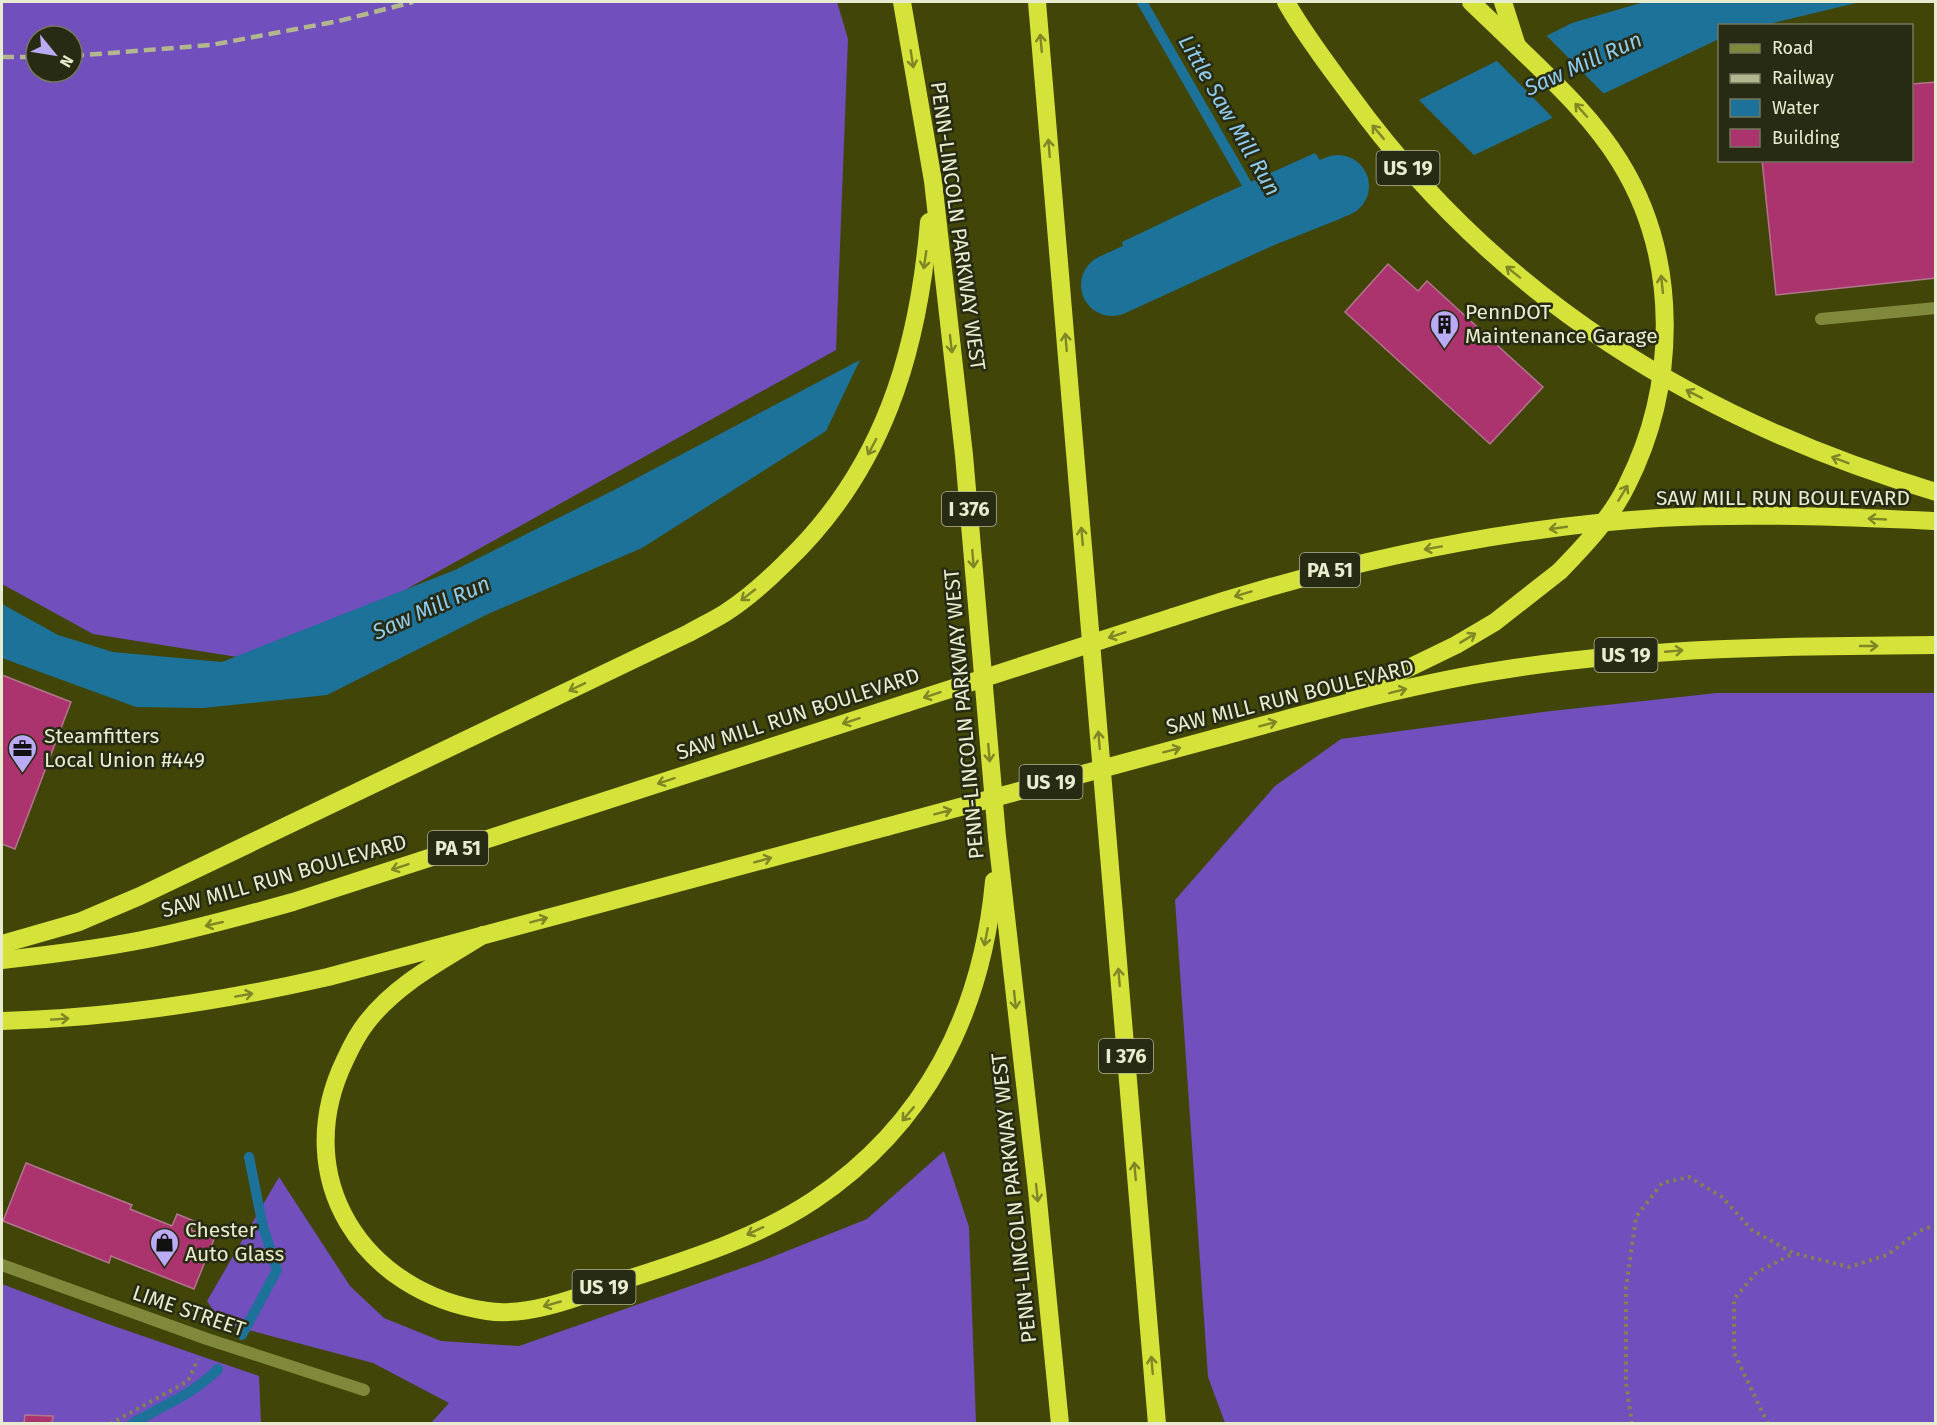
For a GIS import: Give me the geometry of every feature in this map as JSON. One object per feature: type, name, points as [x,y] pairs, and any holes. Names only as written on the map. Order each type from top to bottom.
[{"type":"highway","name":"PENN-LINCOLN PARKWAY WEST","points":[[902,2],[933,181],[964,455],[997,837],[1037,1190],[1057,1418]]},
{"type":"highway","name":"I 376","points":[[1037,2],[1157,1424]]},
{"type":"highway","name":"US 19","points":[[1286,2],[1327,65],[1369,122],[1424,187],[1498,260],[1558,309],[1617,350],[1681,387],[1746,420],[1877,474],[1935,492]]},
{"type":"highway","points":[[1321,710],[1456,645],[1495,622],[1560,571],[1586,545],[1608,517],[1626,487],[1641,456],[1660,387],[1665,351],[1665,315],[1661,275],[1652,236],[1640,201],[1622,164],[1599,130],[1574,103],[1471,2]]},
{"type":"highway","points":[[1503,2],[1518,47]]},
{"type":"highway","points":[[2,944],[79,922],[140,896],[689,633],[727,612],[764,583],[798,551],[828,517],[855,480],[876,441],[893,400],[908,353],[919,304],[933,181]]},
{"type":"highway","name":"SAW MILL RUN BOULEVARD","points":[[2,960],[142,940],[272,908],[1248,592],[1409,552],[1570,526],[1659,518],[1744,515],[1834,516],[1935,521]]},
{"type":"highway","name":"SAW MILL RUN BOULEVARD","points":[[2,1021],[114,1014],[186,1006],[258,993],[483,935],[1321,710],[1416,687],[1501,670],[1593,658],[1694,650],[1791,646],[1935,645]]},
{"type":"highway","name":"US 19","points":[[483,935],[407,983],[382,1004],[364,1025],[335,1081],[327,1115],[325,1150],[330,1182],[341,1213],[359,1242],[383,1266],[416,1289],[463,1307],[492,1312],[521,1311],[549,1306],[683,1261],[728,1244],[773,1223],[813,1200],[850,1173],[884,1141],[911,1111],[934,1077],[969,1003],[987,934],[997,837]]},
{"type":"street","points":[[1821,319],[1935,308]]},
{"type":"street","name":"LIME STREET","points":[[2,1265],[207,1339],[364,1390]]},
{"type":"path","points":[[1632,1424],[1626,1383],[1626,1288],[1636,1217],[1662,1183],[1689,1177],[1722,1197],[1752,1230],[1793,1253],[1848,1267],[1887,1255],[1919,1231],[1935,1225]]},
{"type":"path","points":[[1768,1424],[1734,1353],[1734,1299],[1756,1273],[1793,1253]]},
{"type":"path","points":[[110,1424],[188,1381],[207,1339]]},
{"type":"shaded area","points":[[2,2],[837,2],[848,39],[836,350],[274,663],[93,634],[2,584]]},
{"type":"shaded area","points":[[1717,693],[1935,693],[1935,1423],[1225,1423],[1208,1377],[1175,900],[1275,786],[1341,739],[1551,711]]},
{"type":"shaded area","points":[[944,1151],[969,1227],[976,1423],[431,1423],[449,1403],[373,1363],[222,1323],[207,1301],[279,1177],[350,1286],[384,1318],[441,1341],[519,1346],[762,1261],[867,1219]]},
{"type":"shaded area","points":[[2,1284],[105,1323],[259,1376],[261,1423],[2,1423]]},
{"type":"water","points":[[1644,2],[1860,2],[1769,24],[1718,24],[1718,39],[1474,155],[1419,100],[1572,23]]},
{"type":"water","points":[[1315,153],[1338,186],[1342,218],[1135,301],[1122,242]]},
{"type":"water","points":[[860,360],[826,431],[642,548],[488,614],[327,695],[203,708],[136,707],[2,658],[2,604],[58,635],[113,652],[222,662],[455,570],[620,487]]},
{"type":"pier","points":[[1546,35],[1606,96],[1555,120],[1495,59]]},
{"type":"building","points":[[1936,82],[1936,278],[1776,295],[1762,162],[1913,162],[1913,84]]},
{"type":"building","name":"PennDOT Maintenance Garage","points":[[1388,264],[1418,291],[1427,281],[1543,387],[1490,444],[1345,312]]},
{"type":"building","name":"Steamfitters Local Union #449","points":[[2,675],[71,702],[15,849],[2,844]]},
{"type":"building","points":[[26,1163],[132,1205],[130,1209],[172,1226],[177,1214],[194,1221],[191,1230],[214,1239],[194,1289],[111,1256],[109,1263],[3,1221]]},
{"type":"building","points":[[25,1415],[53,1416],[52,1424],[24,1424]]},
{"type":"waterway","name":"Little Saw Mill Run","points":[[1142,2],[1253,195]]},
{"type":"waterway","name":"Saw Mill Run","points":[[1112,285],[1265,215],[1338,186]]},
{"type":"waterway","points":[[242,1335],[277,1270],[263,1227],[249,1157]]},
{"type":"waterway","points":[[132,1424],[199,1386],[218,1369]]},
{"type":"railway","points":[[84,55],[211,45],[339,21],[413,2]]},
{"type":"railway","points":[[2,57],[24,57]]},
{"type":"place","name":"PennDOT Maintenance Garage","points":[[1444,350]]},
{"type":"place","name":"Steamfitters Local Union #449","points":[[23,774]]},
{"type":"place","name":"Chester Auto Glass","points":[[164,1268]]}]
